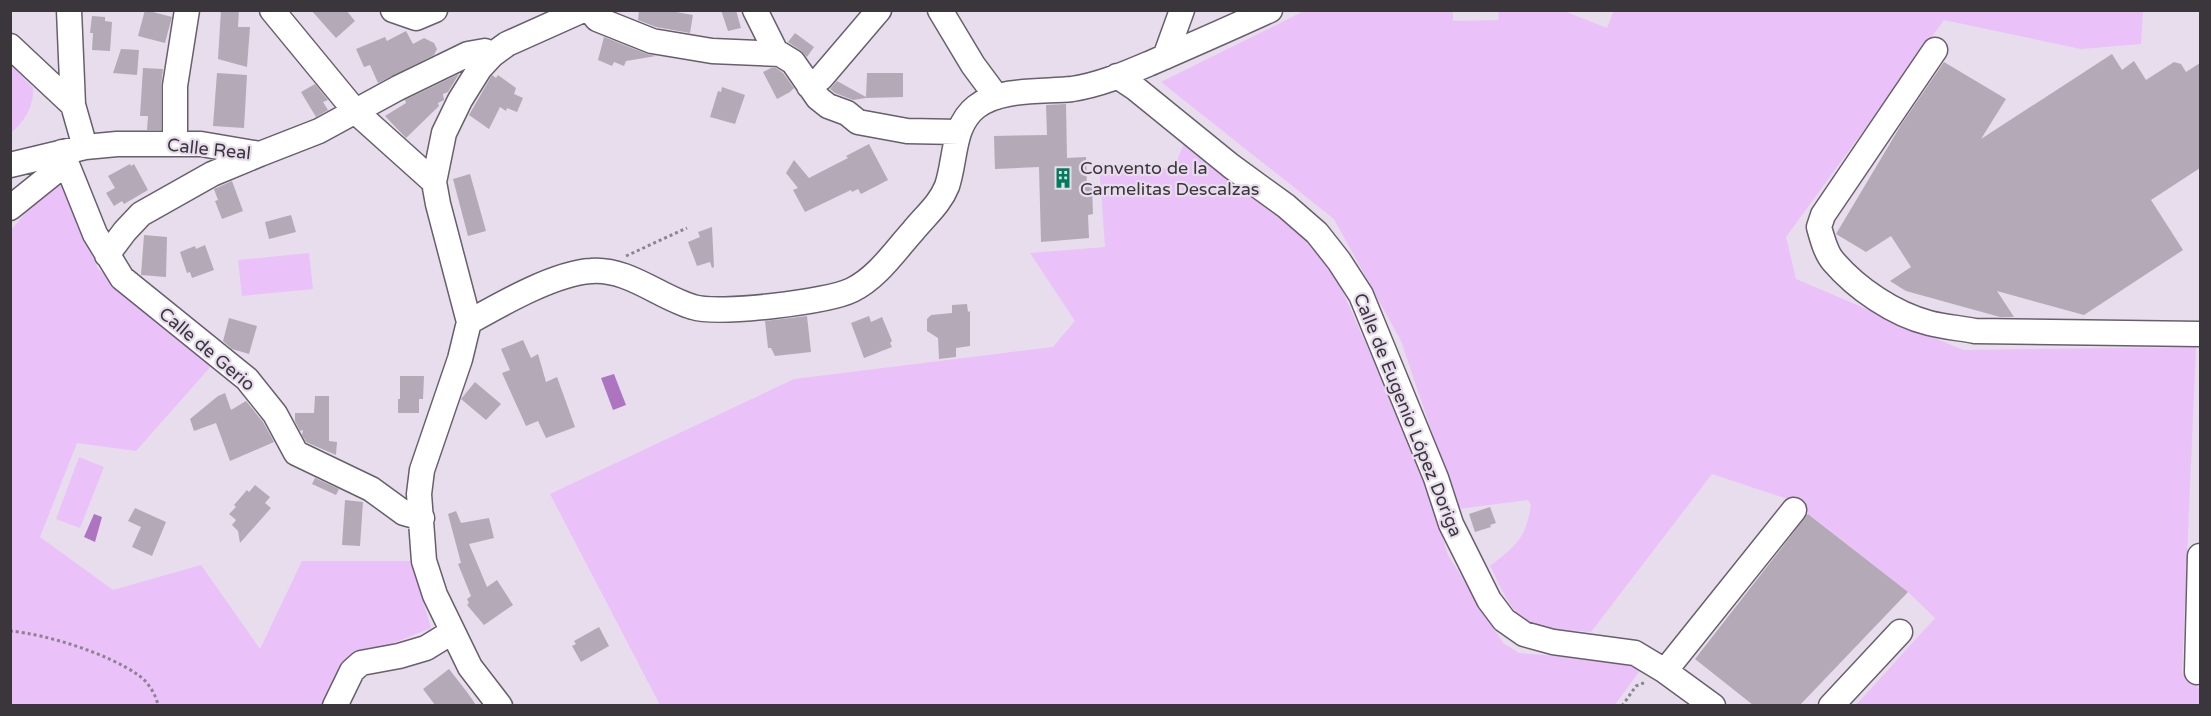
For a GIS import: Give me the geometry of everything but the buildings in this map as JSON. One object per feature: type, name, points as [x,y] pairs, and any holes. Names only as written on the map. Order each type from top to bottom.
[{"type":"street","name":"Calle de Gerio","points":[[69,10],[73,105],[71,154],[95,234],[122,278],[247,379],[275,414],[296,453],[371,489],[404,513],[422,518]]},
{"type":"street","points":[[175,144],[175,86],[187,10]]},
{"type":"street","points":[[272,10],[356,112],[434,182]]},
{"type":"street","points":[[393,10],[416,18],[435,10]]},
{"type":"street","points":[[755,10],[776,52]]},
{"type":"street","points":[[809,86],[821,78],[879,10]]},
{"type":"street","points":[[940,10],[973,65],[996,96]]},
{"type":"street","points":[[1165,57],[1182,10]]},
{"type":"street","points":[[469,322],[553,281],[589,271],[599,271],[633,280],[695,308],[712,310],[776,305],[832,297],[852,290],[869,279],[883,265],[938,203],[952,171],[959,132],[974,108],[996,96],[1073,89],[1118,76],[1270,10]]},
{"type":"street","points":[[500,705],[470,667],[435,596],[424,561],[419,494],[422,470],[460,359],[469,322],[434,182],[444,133],[460,100],[480,68],[507,44],[576,12],[652,41],[732,53],[776,52],[793,62],[818,98],[828,106],[847,113],[858,122],[907,131],[959,132]]},
{"type":"street","points":[[10,46],[73,105]]},
{"type":"street","name":"Calle Real","points":[[10,165],[117,144],[201,144],[260,154],[319,131],[398,88],[468,54],[485,51],[492,55]]},
{"type":"street","points":[[1935,51],[1823,215],[1819,228],[1832,260],[1877,299],[1927,323],[1975,331],[2200,333]]},
{"type":"street","name":"Calle de Eugenio López Doriga","points":[[1118,76],[1231,166],[1286,206],[1317,233],[1339,261],[1361,295],[1436,478],[1451,524],[1489,600],[1504,620],[1524,634],[1553,642],[1635,653],[1665,670],[1713,705]]},
{"type":"street","points":[[10,208],[71,154]]},
{"type":"street","points":[[107,255],[141,214],[203,178],[260,154]]},
{"type":"street","points":[[1665,670],[1794,510]]},
{"type":"street","points":[[2197,672],[2200,556]]},
{"type":"street","points":[[335,705],[352,671],[362,663],[426,648],[452,632]]},
{"type":"street","points":[[1831,705],[1900,632]]},
{"type":"path","points":[[599,271],[619,259],[687,228]]},
{"type":"path","points":[[10,631],[36,633],[116,661],[141,676],[158,705]]},
{"type":"shaded area","points":[[1614,10],[2143,11],[2141,44],[2081,49],[1944,20],[1786,237],[1796,279],[1963,350],[2196,347],[2182,673],[2200,689],[2200,705],[1856,705],[1935,618],[1908,592],[1791,500],[1712,474],[1591,632],[1540,627],[1526,621],[1514,610],[1490,566],[1507,553],[1523,534],[1531,505],[1528,500],[1458,509],[1401,341],[1334,219],[1161,82],[1304,11],[1453,11],[1453,21],[1499,20],[1498,11],[1564,11],[1607,28]]},
{"type":"shaded area","points":[[10,63],[33,88],[32,102],[27,114],[11,133]]},
{"type":"shaded area","points":[[1184,144],[1310,238],[1335,274],[1423,473],[1448,555],[1503,643],[1519,653],[1619,661],[1641,669],[1614,706],[660,705],[550,494],[794,379],[1053,347],[1075,321],[1030,253],[1105,247],[1099,163],[1173,169]]},
{"type":"shaded area","points":[[57,175],[98,269],[213,364],[136,451],[77,443],[40,537],[113,590],[201,565],[260,649],[302,561],[411,561],[431,628],[354,659],[331,705],[11,706],[11,230]]},
{"type":"shaded area","points":[[309,253],[313,289],[242,296],[238,260]]},
{"type":"shaded area","points":[[614,374],[626,405],[613,410],[601,378]]},
{"type":"shaded area","points":[[79,457],[104,467],[80,528],[56,519]]},
{"type":"shaded area","points":[[94,514],[102,517],[95,542],[84,537]]},
{"type":"place","name":"Convento de la Carmelitas Descalzas","points":[[1063,178]]}]
